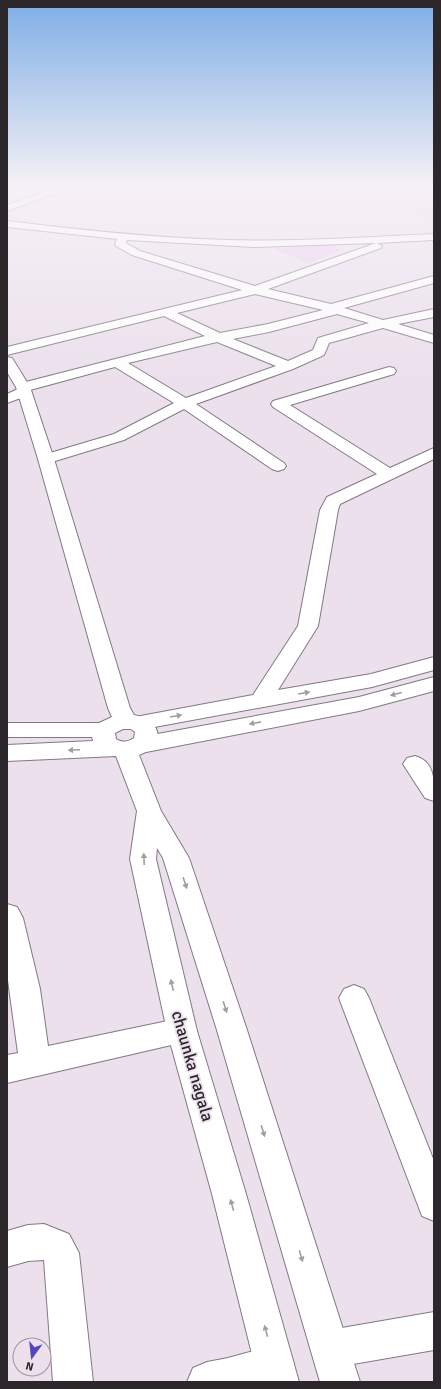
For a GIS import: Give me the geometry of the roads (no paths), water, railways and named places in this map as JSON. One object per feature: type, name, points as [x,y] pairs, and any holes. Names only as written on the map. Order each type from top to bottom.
[{"type":"street","points":[[138,253],[255,290],[334,309],[434,339]]},
{"type":"street","points":[[7,351],[255,290],[359,253]]},
{"type":"street","points":[[7,399],[23,390],[116,362],[217,338],[290,323],[434,279]]},
{"type":"street","points":[[165,312],[217,338],[288,366]]},
{"type":"street","points":[[46,459],[119,437],[156,416],[184,403],[288,366],[319,352],[321,342],[323,341],[381,324],[434,313]]},
{"type":"street","points":[[274,315],[290,323]]},
{"type":"street","name":"chaunka nagala","points":[[7,360],[23,390],[46,459],[119,708],[125,736],[149,811],[143,859],[182,1031],[229,1194],[277,1373]]},
{"type":"street","points":[[116,362],[184,403],[278,466]]},
{"type":"street","points":[[278,404],[389,371]]},
{"type":"street","points":[[246,382],[389,474]]},
{"type":"street","points":[[260,701],[308,626],[332,504],[337,499],[434,452]]},
{"type":"street","points":[[7,730],[125,736],[260,701],[372,680],[434,664]]},
{"type":"street","points":[[7,753],[359,704],[434,684]]},
{"type":"street","points":[[415,764],[434,792]]},
{"type":"street","points":[[149,811],[176,858],[231,1027],[335,1366],[434,1331]]},
{"type":"street","points":[[7,915],[9,918],[25,989],[21,1066],[182,1031]]},
{"type":"street","points":[[354,998],[434,1204]]},
{"type":"street","points":[[7,1248],[28,1243],[43,1242],[58,1247],[61,1253],[73,1382]]},
{"type":"street","points":[[221,1381],[277,1373]]}]
